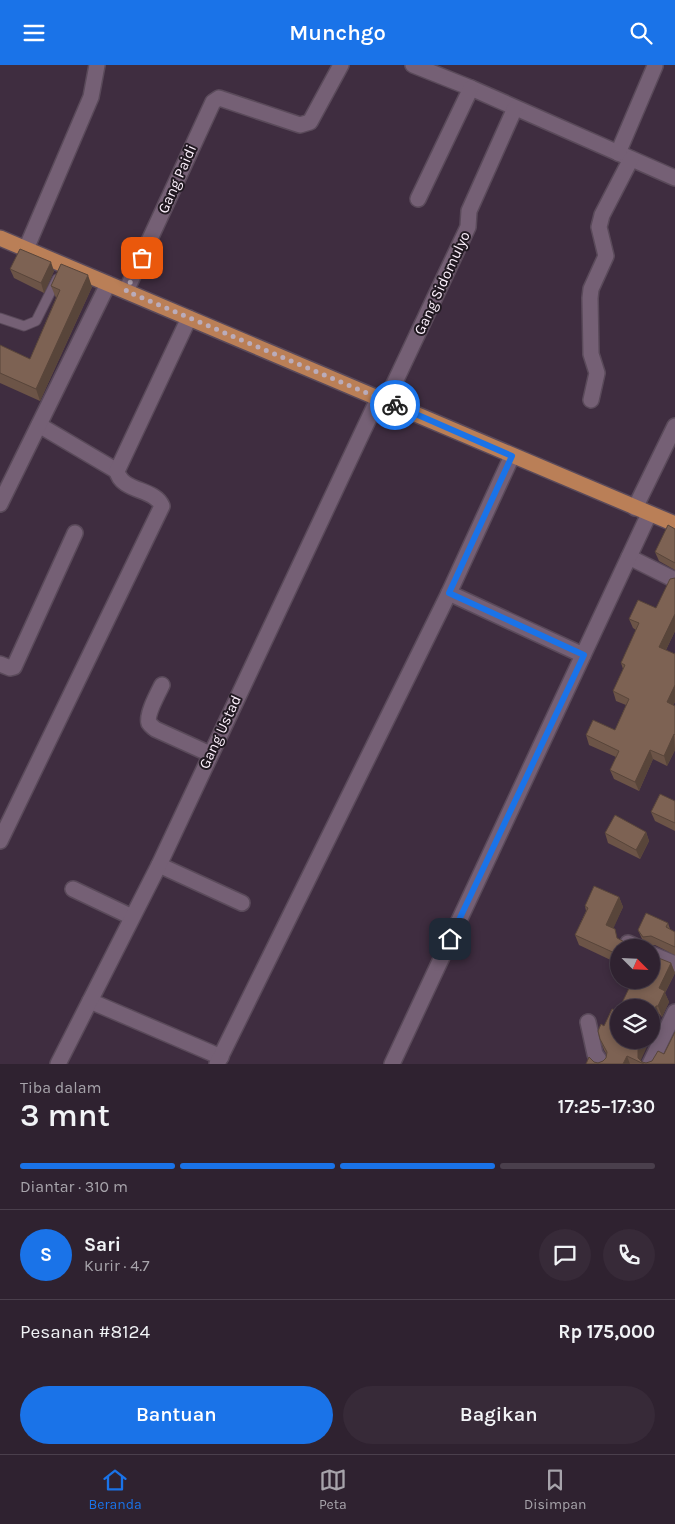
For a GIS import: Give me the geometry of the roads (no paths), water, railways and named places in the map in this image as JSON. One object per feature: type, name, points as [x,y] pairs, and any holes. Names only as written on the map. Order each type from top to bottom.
[{"type":"main road","points":[[0,238],[675,524]]},
{"type":"street","points":[[26,249],[91,97],[97,65]]},
{"type":"street","name":"Gang Paidi","points":[[126,291],[215,99],[220,98],[300,125],[306,124],[310,122],[341,65]]},
{"type":"street","points":[[413,65],[675,178]]},
{"type":"street","points":[[591,400],[597,373],[591,354],[590,298],[591,289],[606,255],[599,227],[655,66]]},
{"type":"street","points":[[418,199],[470,89]]},
{"type":"street","name":"Gang Sidomulyo","points":[[382,400],[468,227],[469,211],[515,108]]},
{"type":"street","points":[[0,504],[108,284]]},
{"type":"street","points":[[0,841],[162,507],[158,499],[124,483],[117,475],[117,471],[189,318]]},
{"type":"street","name":"Gang Ustad","points":[[58,1064],[159,865],[210,754],[382,400]]},
{"type":"street","points":[[39,425],[117,471]]},
{"type":"street","points":[[392,1064],[629,557],[642,511],[675,426]]},
{"type":"street","points":[[90,1001],[219,1061],[449,593],[512,456]]},
{"type":"street","points":[[0,664],[10,668],[14,667],[75,533]]},
{"type":"street","points":[[629,557],[675,579]]},
{"type":"street","points":[[449,593],[584,655]]},
{"type":"street","points":[[162,685],[150,713],[149,723],[155,729],[210,754]]},
{"type":"street","points":[[159,865],[242,903]]},
{"type":"street","points":[[73,889],[132,917]]},
{"type":"street","points":[[660,958],[675,964]]},
{"type":"street","points":[[650,1064],[675,1012]]},
{"type":"street","points":[[588,1022],[595,1054],[602,1064]]},
{"type":"lane","points":[[0,319],[24,326],[36,321],[64,265]]}]
